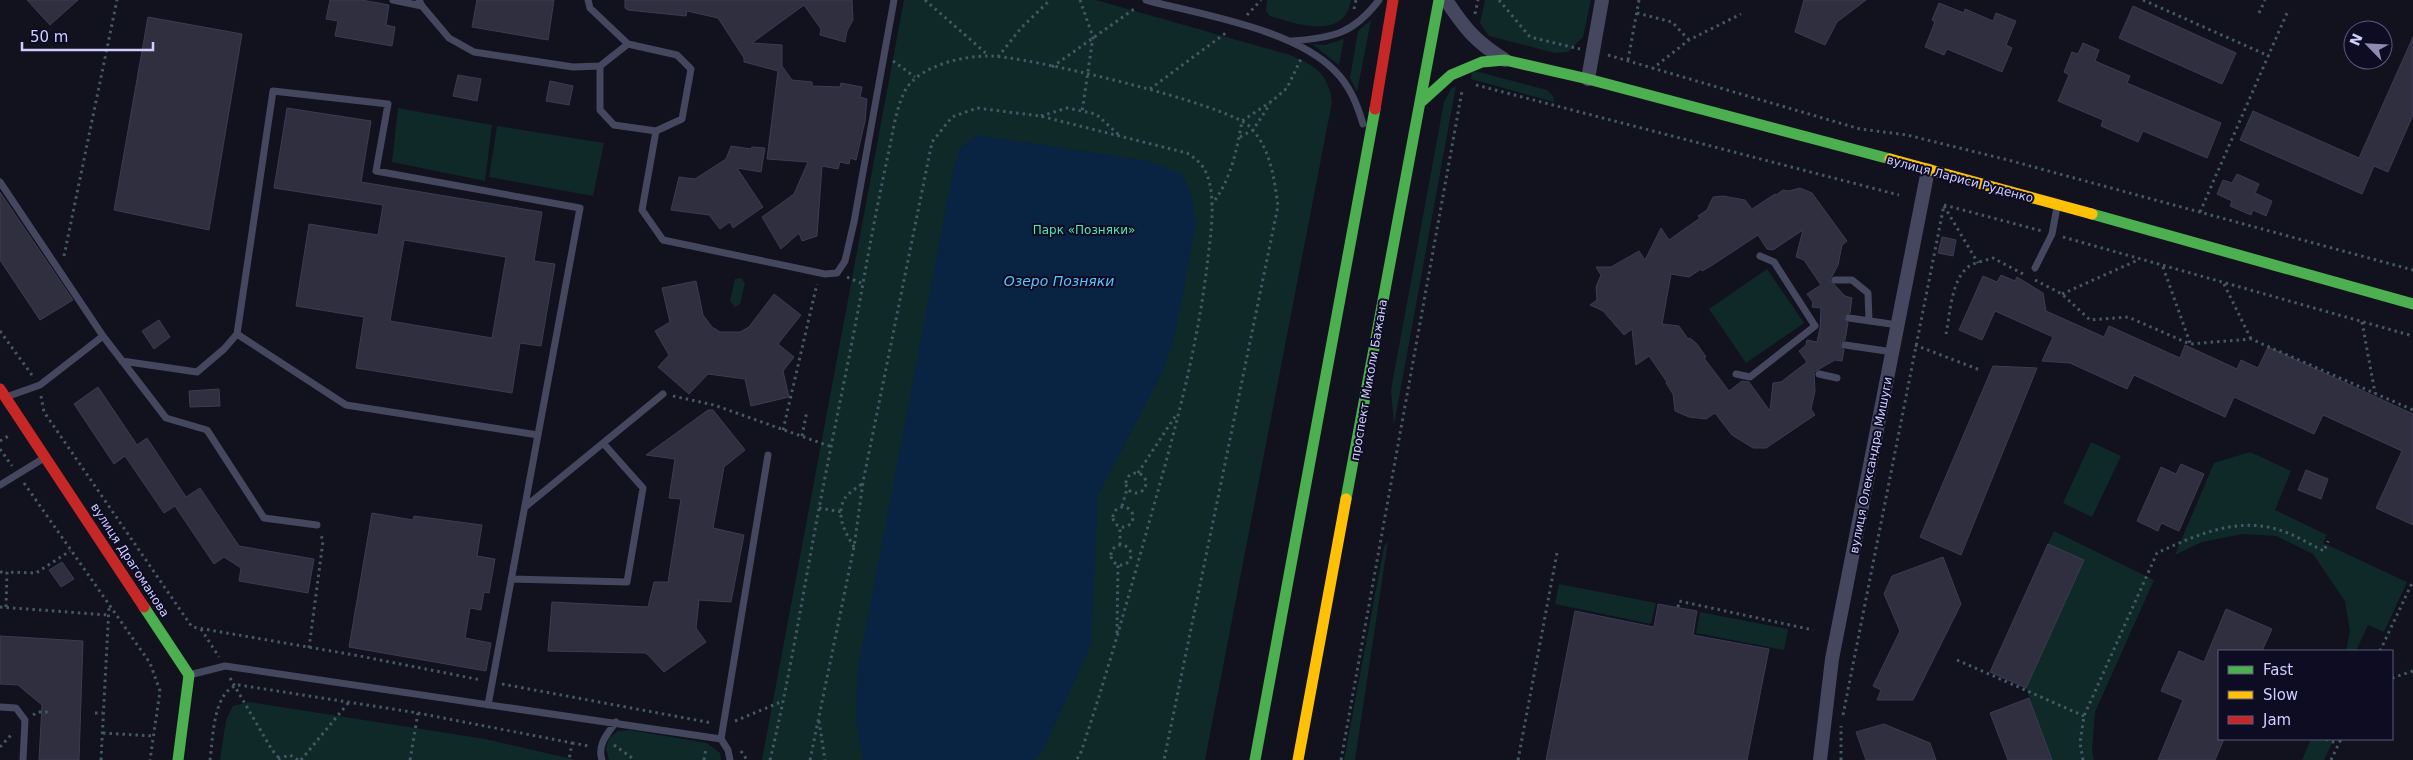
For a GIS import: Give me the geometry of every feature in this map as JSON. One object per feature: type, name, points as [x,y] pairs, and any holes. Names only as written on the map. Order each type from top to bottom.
[{"type":"main road","points":[[1255,760],[1369,143],[1393,0]]},
{"type":"main road","name":"проспект Миколи Бажана","points":[[1298,760],[1439,0]]},
{"type":"main road","name":"вулиця Лариси Руденко","points":[[1420,103],[1451,75],[1482,62],[1506,60],[1588,79],[2057,204],[2413,304]]},
{"type":"main road","name":"вулиця Драгоманова","points":[[3,393],[189,675]]},
{"type":"main road","points":[[178,760],[189,675]]},
{"type":"main road","points":[[1248,760],[1259,738]]},
{"type":"main road","points":[[1302,741],[1307,760]]},
{"type":"street","name":"вулиця Лариси Руденко","points":[[1446,0],[1479,43],[1506,60]]},
{"type":"street","points":[[1588,79],[1602,0]]},
{"type":"street","name":"вулиця Олександра Мишуги","points":[[1820,760],[1832,659],[1928,170]]},
{"type":"lane","points":[[393,0],[421,3],[449,38],[474,52],[573,68],[600,66],[628,44]]},
{"type":"lane","points":[[588,0],[590,8],[628,44],[677,55],[691,69],[682,119],[656,131],[614,125],[600,110],[600,66]]},
{"type":"lane","points":[[656,131],[642,210],[663,240],[820,273],[837,273],[845,261],[894,0]]},
{"type":"lane","points":[[1147,0],[1237,24],[1291,41],[1306,50],[1334,70],[1344,82],[1356,101],[1369,143]]},
{"type":"lane","points":[[1291,41],[1318,39],[1353,28],[1366,17],[1379,0]]},
{"type":"lane","points":[[122,361],[197,372],[224,350],[237,334],[273,91],[388,104],[376,171],[580,208],[488,705]]},
{"type":"lane","points":[[0,182],[103,336],[166,418],[207,430],[264,518],[317,526]]},
{"type":"lane","points":[[2035,268],[2052,234],[2057,204]]},
{"type":"lane","points":[[1736,374],[1750,377],[1815,326],[1774,262],[1760,256]]},
{"type":"lane","points":[[1835,280],[1852,280],[1868,294],[1869,321]]},
{"type":"lane","points":[[1849,318],[1898,325]]},
{"type":"lane","points":[[237,334],[346,405],[538,435]]},
{"type":"lane","points":[[3,393],[40,385],[103,336]]},
{"type":"lane","points":[[1844,345],[1893,352]]},
{"type":"lane","points":[[1818,374],[1837,378]]},
{"type":"lane","points":[[525,507],[663,394]]},
{"type":"lane","points":[[511,579],[627,582],[642,488],[603,443]]},
{"type":"lane","points":[[730,760],[728,750],[721,739],[768,455]]},
{"type":"lane","points":[[0,486],[45,457]]},
{"type":"lane","points":[[189,675],[225,666],[616,722],[721,739]]},
{"type":"lane","points":[[0,707],[16,708],[25,720],[23,760]]},
{"type":"lane","points":[[602,760],[600,753],[604,737],[616,722]]},
{"type":"path","points":[[61,272],[117,0]]},
{"type":"path","points":[[925,0],[988,56]]},
{"type":"path","points":[[998,57],[1021,28],[1050,0]]},
{"type":"path","points":[[1080,0],[1093,37],[1082,112]]},
{"type":"path","points":[[1052,67],[1147,0]]},
{"type":"path","points":[[1149,89],[1237,24],[1261,0]]},
{"type":"path","points":[[1499,0],[1530,37],[1628,60],[1652,69],[1860,129],[1907,134],[2413,270]]},
{"type":"path","points":[[1628,60],[1640,0]]},
{"type":"path","points":[[2143,0],[2269,56]]},
{"type":"path","points":[[2259,13],[2265,0]]},
{"type":"path","points":[[1637,13],[1672,22],[1689,40]]},
{"type":"path","points":[[2200,212],[2288,13]]},
{"type":"path","points":[[1652,69],[1689,40],[1741,14]]},
{"type":"path","points":[[1210,206],[1220,194],[1239,137],[1242,121],[1272,101],[1287,88],[1306,50]]},
{"type":"path","points":[[884,54],[915,77]]},
{"type":"path","points":[[770,760],[832,447],[873,226],[898,110],[905,91],[915,77],[938,66],[988,56],[1052,67],[1149,89],[1235,116],[1248,124],[1253,130],[1265,148],[1271,164],[1278,206],[1164,760]]},
{"type":"path","points":[[1341,760],[1463,82]]},
{"type":"path","points":[[1473,84],[1899,195]]},
{"type":"path","points":[[1239,137],[1253,130],[1272,101]]},
{"type":"path","points":[[810,760],[854,547],[863,482],[932,142],[952,117],[976,108],[1040,116],[1187,153],[1199,161],[1207,175],[1212,223],[1204,302],[1171,446],[1117,636],[1083,747],[1076,760]]},
{"type":"path","points":[[1040,116],[1067,108],[1096,114],[1120,136]]},
{"type":"path","points":[[1944,206],[2052,234],[2138,260],[2413,336]]},
{"type":"path","points":[[1944,206],[1978,263]]},
{"type":"path","points":[[1841,760],[1841,724],[1852,662],[1944,206]]},
{"type":"path","points":[[1946,334],[1961,274],[1969,266],[1993,258],[2062,294],[2090,320],[2128,317],[2190,344],[2251,338],[2413,410]]},
{"type":"path","points":[[2062,294],[2138,260]]},
{"type":"path","points":[[2162,266],[2190,344]]},
{"type":"path","points":[[783,430],[820,273]]},
{"type":"path","points":[[2224,284],[2251,338]]},
{"type":"path","points":[[2362,322],[2375,393]]},
{"type":"path","points":[[0,332],[40,385],[44,412],[192,627],[724,725],[783,701]]},
{"type":"path","points":[[1915,345],[1980,370]]},
{"type":"path","points":[[663,394],[714,406],[832,447]]},
{"type":"path","points":[[802,436],[807,411]]},
{"type":"path","points":[[1138,473],[1178,411]]},
{"type":"path","points":[[0,449],[150,663],[160,691],[150,760]]},
{"type":"path","points":[[1122,506],[1127,489],[1126,479],[1131,474],[1138,473],[1145,479],[1144,489],[1136,493],[1127,489]]},
{"type":"path","points":[[854,547],[841,525],[842,512],[844,499],[863,482]]},
{"type":"path","points":[[1122,506],[1129,508],[1133,516],[1129,525],[1120,526],[1114,522],[1113,516],[1116,509],[1122,506]]},
{"type":"path","points":[[819,508],[842,512]]},
{"type":"path","points":[[2083,760],[2080,743],[2084,716],[2157,553],[2199,534],[2241,525],[2278,529],[2324,551],[2328,541]]},
{"type":"path","points":[[308,648],[323,541],[317,526]]},
{"type":"path","points":[[1120,526],[1120,545]]},
{"type":"path","points":[[1120,545],[1126,546],[1131,554],[1127,563],[1118,565],[1112,561],[1110,554],[1114,548],[1120,545]]},
{"type":"path","points":[[0,572],[36,573],[70,551]]},
{"type":"path","points":[[1518,760],[1558,553]]},
{"type":"path","points":[[1117,636],[1118,565]]},
{"type":"path","points":[[6,607],[7,572]]},
{"type":"path","points":[[2380,650],[2413,580]]},
{"type":"path","points":[[1678,608],[1679,601],[1812,630]]},
{"type":"path","points":[[101,760],[109,604]]},
{"type":"path","points":[[0,607],[108,615]]},
{"type":"path","points":[[1957,660],[2084,716]]},
{"type":"path","points":[[2393,678],[2413,671]]},
{"type":"path","points":[[233,686],[279,759],[290,755],[299,760],[349,702]]},
{"type":"path","points":[[233,686],[349,702],[572,742],[589,746],[590,753]]},
{"type":"path","points":[[210,760],[219,700],[233,686]]},
{"type":"path","points":[[38,712],[49,712]]},
{"type":"path","points":[[95,713],[103,713]]},
{"type":"path","points":[[410,760],[418,714]]},
{"type":"path","points":[[818,718],[825,760]]},
{"type":"path","points":[[103,733],[154,736]]},
{"type":"path","points":[[604,737],[635,760]]},
{"type":"path","points":[[2328,740],[2338,744]]},
{"type":"path","points":[[2331,760],[2340,740]]},
{"type":"path","points":[[569,760],[572,742]]},
{"type":"green space","name":"Парк «Позняки»","points":[[904,0],[1096,0],[1290,55],[1314,67],[1324,77],[1327,84],[1332,102],[1205,760],[762,760]]},
{"type":"green space","points":[[1267,0],[1351,0],[1347,13],[1339,21],[1330,25],[1318,26],[1293,23],[1270,16],[1266,11]]},
{"type":"green space","points":[[1485,0],[1591,0],[1583,37],[1568,52],[1555,53],[1489,36],[1480,23]]},
{"type":"green space","points":[[1371,20],[1357,92],[1350,78],[1358,31]]},
{"type":"green space","points":[[1344,39],[1339,65],[1312,44],[1325,45]]},
{"type":"green space","points":[[1472,72],[1479,72],[1547,90],[1553,96],[1554,102],[1471,79]]},
{"type":"green space","points":[[1456,86],[1394,425],[1391,390],[1444,102],[1451,89]]},
{"type":"green space","points":[[398,108],[492,125],[485,181],[392,162]]},
{"type":"green space","points":[[497,126],[604,143],[593,196],[489,177]]},
{"type":"green space","points":[[1767,269],[1804,323],[1746,363],[1709,309]]},
{"type":"green space","points":[[741,278],[745,283],[740,304],[735,307],[730,301],[735,279]]},
{"type":"green space","points":[[2091,442],[2121,456],[2092,517],[2063,503]]},
{"type":"green space","points":[[2250,452],[2291,471],[2275,510],[2327,535],[2323,543],[2407,582],[2384,632],[2368,625],[2356,650],[2346,650],[2350,631],[2345,601],[2313,554],[2276,536],[2242,534],[2202,542],[2175,555],[2214,463]]},
{"type":"green space","points":[[2054,531],[2154,580],[2095,712],[2092,751],[2094,760],[2052,760],[2026,688],[2084,560],[2048,544]]},
{"type":"green space","points":[[1388,541],[1355,760],[1344,760],[1384,547]]},
{"type":"green space","points":[[1559,584],[1656,603],[1651,624],[1555,604]]},
{"type":"green space","points":[[1700,612],[1788,629],[1784,650],[1696,633]]},
{"type":"green space","points":[[249,702],[485,739],[576,760],[220,760],[226,720],[233,706]]},
{"type":"green space","points":[[630,730],[707,743],[720,753],[721,760],[609,760],[606,749],[609,738],[618,731]]},
{"type":"green space","points":[[2311,740],[2334,740],[2324,760],[2302,760]]},
{"type":"water","name":"Озеро Позняки","points":[[977,135],[1149,161],[1182,174],[1191,194],[1196,223],[1175,335],[1164,369],[1098,495],[1091,645],[1043,750],[1035,760],[865,760],[862,755],[856,718],[858,669],[954,166],[961,147]]},
{"type":"building","points":[[27,0],[78,0],[50,25]]},
{"type":"building","points":[[330,0],[362,0],[389,5],[386,25],[395,27],[392,46],[335,36],[338,21],[326,19]]},
{"type":"building","points":[[477,0],[554,0],[548,40],[472,27]]},
{"type":"building","points":[[625,0],[852,0],[853,20],[847,31],[845,42],[820,35],[821,29],[804,5],[752,43],[782,45],[782,66],[792,80],[812,82],[812,86],[840,87],[841,83],[862,87],[860,97],[867,99],[865,121],[856,160],[850,158],[849,164],[840,162],[838,169],[822,166],[817,236],[802,241],[799,233],[781,249],[762,217],[794,194],[808,162],[767,159],[778,71],[744,62],[744,58],[718,18],[687,11],[686,16],[628,10],[625,8]]},
{"type":"building","points":[[1804,0],[1866,0],[1837,22],[1825,45],[1795,32]]},
{"type":"building","points":[[1939,3],[1964,13],[1965,9],[1993,21],[1996,13],[2016,21],[2006,45],[2012,48],[2002,72],[1947,49],[1944,55],[1925,47],[1935,22],[1932,20]]},
{"type":"building","points":[[2133,6],[2236,53],[2222,84],[2119,38]]},
{"type":"building","points":[[148,17],[242,34],[209,230],[114,210]]},
{"type":"building","points":[[2413,37],[2413,115],[2388,172],[2374,166],[2362,194],[2240,140],[2253,111],[2359,158]]},
{"type":"building","points":[[2083,43],[2099,50],[2095,61],[2130,76],[2127,83],[2221,123],[2207,158],[2143,131],[2138,142],[2101,126],[2103,120],[2058,101],[2069,75],[2064,72],[2072,52],[2078,54]]},
{"type":"building","points":[[458,75],[481,79],[477,101],[453,96]]},
{"type":"building","points":[[550,81],[573,86],[569,105],[546,101]]},
{"type":"building","points":[[287,108],[371,121],[361,182],[542,212],[534,261],[555,264],[541,346],[520,343],[512,393],[356,368],[364,317],[296,306],[309,224],[378,235],[383,205],[274,188]],"holes":[[[404,240],[506,257],[492,338],[390,321]]]},
{"type":"building","points":[[731,146],[751,149],[752,147],[765,148],[761,172],[737,168],[763,207],[733,228],[730,222],[720,229],[709,215],[671,210],[679,177],[695,179],[726,159]]},
{"type":"building","points":[[2237,174],[2259,184],[2255,193],[2272,201],[2266,216],[2253,210],[2251,215],[2230,206],[2232,201],[2217,194],[2223,180],[2232,183]]},
{"type":"building","points":[[1800,188],[1812,193],[1847,241],[1842,245],[1838,265],[1830,280],[1845,296],[1852,298],[1850,313],[1844,317],[1848,323],[1845,340],[1840,344],[1844,350],[1842,361],[1835,360],[1814,372],[1815,391],[1811,409],[1815,415],[1766,448],[1753,448],[1732,435],[1715,413],[1706,419],[1689,417],[1675,411],[1673,394],[1649,356],[1636,365],[1632,329],[1624,335],[1603,311],[1590,305],[1597,300],[1596,287],[1601,275],[1596,267],[1611,267],[1639,251],[1645,260],[1661,228],[1669,240],[1700,218],[1698,216],[1707,210],[1713,197],[1723,196],[1745,200],[1752,209],[1783,190],[1789,191]],"holes":[[[1803,230],[1796,257],[1804,260],[1821,285],[1807,294],[1813,302],[1812,307],[1821,308],[1820,328],[1817,342],[1807,340],[1806,345],[1799,351],[1807,362],[1781,382],[1773,383],[1770,411],[1749,382],[1742,381],[1729,391],[1704,358],[1706,357],[1697,344],[1690,338],[1688,339],[1679,326],[1662,324],[1671,274],[1689,277],[1701,269],[1702,271],[1711,266],[1758,235],[1767,249],[1773,250]]]},
{"type":"building","points":[[0,192],[73,300],[40,320],[0,260]]},
{"type":"building","points":[[1942,237],[1956,240],[1953,256],[1938,253]]},
{"type":"building","points":[[2001,275],[2015,281],[2017,277],[2043,293],[2046,311],[2104,337],[2109,326],[2180,358],[2185,345],[2237,369],[2241,360],[2258,368],[2268,347],[2413,414],[2413,525],[2376,508],[2402,451],[2323,415],[2314,434],[2234,397],[2225,417],[2134,375],[2127,389],[2070,363],[2042,361],[2053,337],[1995,311],[1982,340],[1959,330],[1983,276],[1997,282]]},
{"type":"building","points":[[696,281],[703,315],[712,327],[720,332],[740,332],[749,327],[774,294],[801,315],[778,344],[794,357],[783,371],[789,397],[751,406],[745,379],[708,374],[689,394],[658,367],[669,355],[655,331],[670,322],[662,288]]},
{"type":"building","points":[[159,320],[170,337],[154,349],[142,331]]},
{"type":"building","points":[[1993,366],[2037,368],[1961,555],[1920,537]]},
{"type":"building","points":[[98,387],[137,445],[147,438],[186,497],[200,488],[239,546],[314,559],[308,593],[239,581],[241,568],[224,557],[214,564],[175,506],[164,513],[125,456],[114,464],[74,404]]},
{"type":"building","points":[[219,389],[220,406],[190,407],[189,391]]},
{"type":"building","points":[[708,410],[713,410],[745,450],[724,467],[713,528],[744,535],[731,602],[699,600],[696,628],[706,642],[664,672],[646,653],[548,651],[552,602],[648,607],[654,582],[668,582],[681,499],[669,498],[675,459],[646,455]]},
{"type":"building","points":[[2181,464],[2204,474],[2179,531],[2161,523],[2158,531],[2137,521],[2161,467],[2176,474]]},
{"type":"building","points":[[2306,470],[2328,479],[2321,499],[2298,490]]},
{"type":"building","points":[[372,513],[413,520],[414,516],[482,525],[477,556],[495,559],[489,593],[484,592],[481,610],[470,608],[465,638],[491,643],[486,671],[349,647]]},
{"type":"building","points":[[2048,544],[2084,560],[2026,688],[1990,672]]},
{"type":"building","points":[[1943,557],[1961,604],[1913,700],[1877,700],[1881,690],[1873,686],[1900,631],[1884,594],[1892,576]]},
{"type":"building","points":[[62,562],[74,579],[61,587],[49,570]]},
{"type":"building","points":[[1658,604],[1697,611],[1693,635],[1769,649],[1747,760],[1546,760],[1575,611],[1654,627]]},
{"type":"building","points":[[2226,609],[2272,629],[2262,650],[2218,650],[2218,740],[2224,740],[2215,760],[2158,760],[2183,700],[2161,691],[2179,651],[2204,662]]},
{"type":"building","points":[[0,636],[83,641],[79,760],[39,760],[42,705],[18,685],[0,684]]},
{"type":"building","points":[[2029,698],[2052,760],[2008,760],[1990,713]]},
{"type":"building","points":[[1884,724],[1930,743],[1936,760],[1866,760],[1856,732]]},
{"type":"traffic: fast","points":[[1346,499],[1439,0]]},
{"type":"traffic: fast","points":[[1420,103],[1451,75],[1482,62],[1505,60],[1588,79],[1890,159]]},
{"type":"traffic: fast","points":[[1255,760],[1375,109]]},
{"type":"traffic: fast","points":[[2092,214],[2413,304]]},
{"type":"traffic: fast","points":[[144,607],[189,675],[178,760]]},
{"type":"traffic: slow","points":[[1890,159],[2092,214]]},
{"type":"traffic: slow","points":[[1298,760],[1346,499]]},
{"type":"traffic: jam","points":[[1375,109],[1393,0]]},
{"type":"traffic: jam","points":[[0,389],[144,607]]}]
